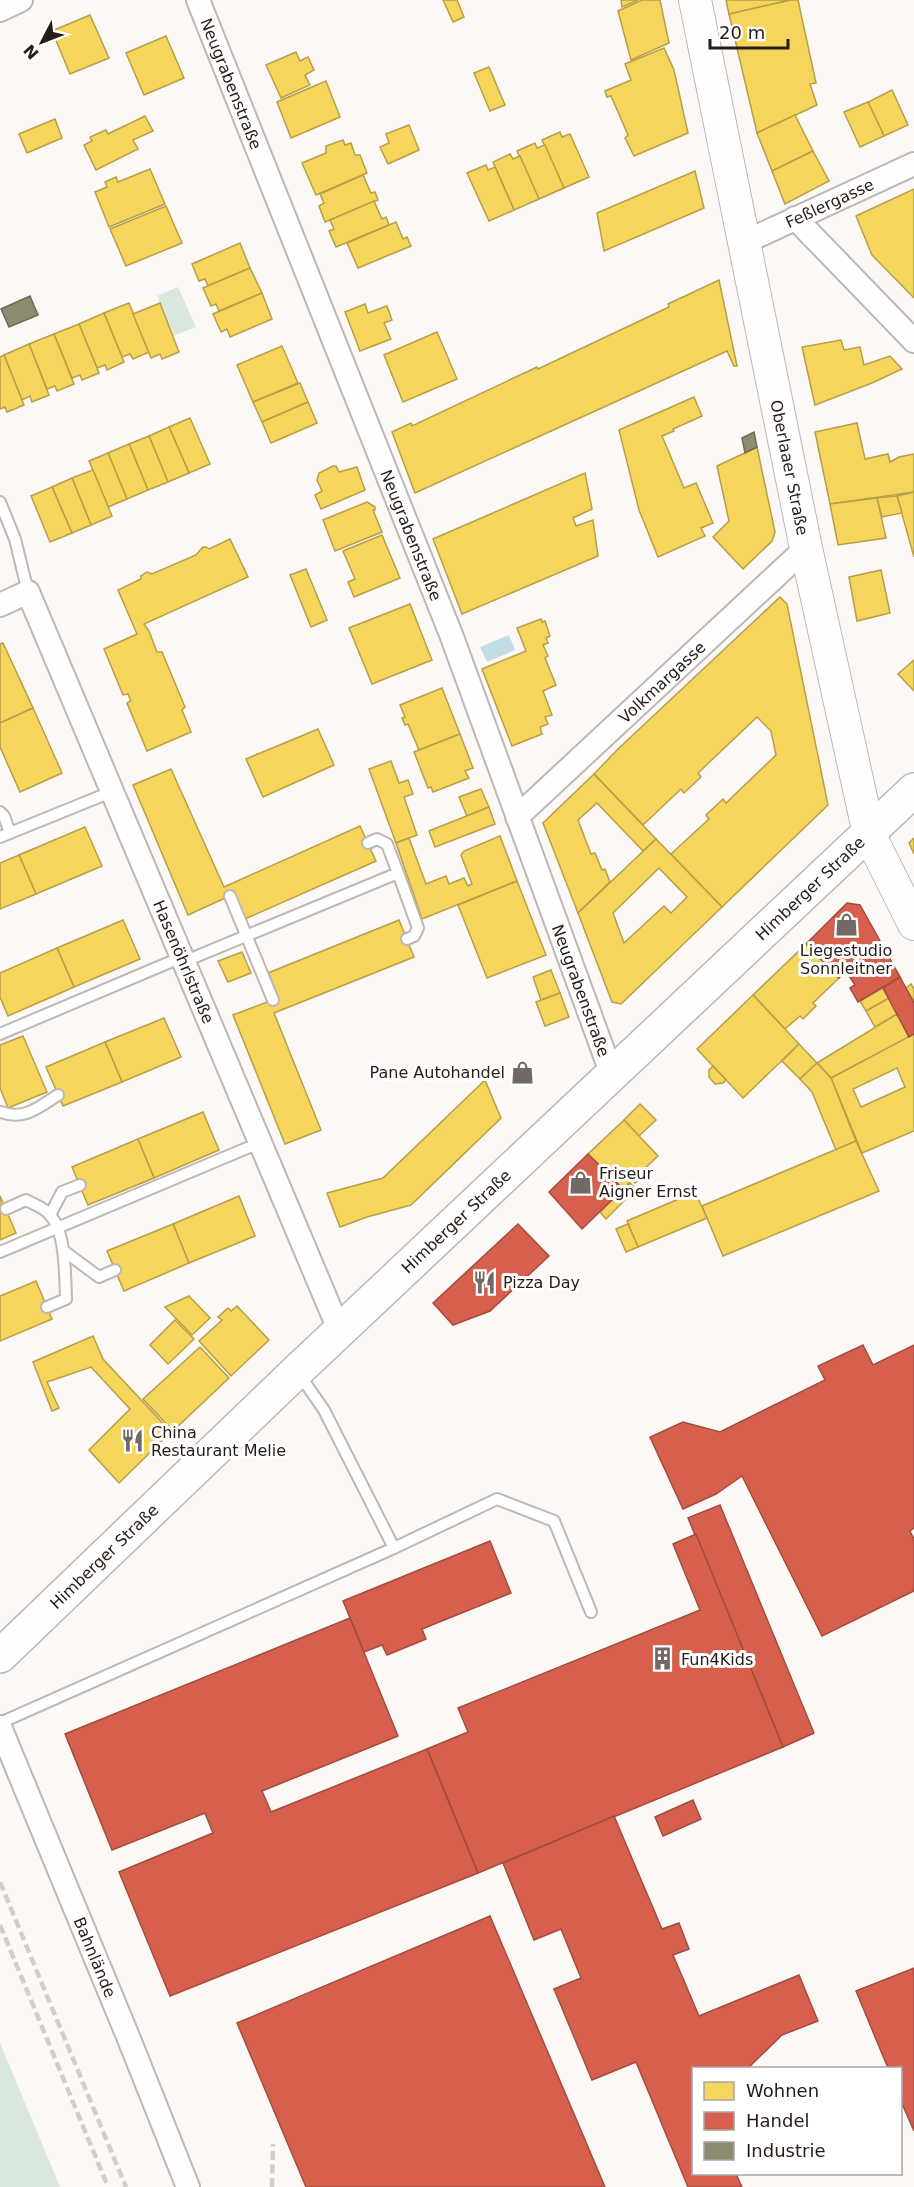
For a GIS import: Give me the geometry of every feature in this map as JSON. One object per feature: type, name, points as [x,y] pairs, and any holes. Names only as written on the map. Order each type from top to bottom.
[{"type":"main road","name":"Oberlaaer Straße","points":[[695,0],[746,242],[806,548],[869,834],[914,924]]},
{"type":"main road","name":"Himberger Straße","points":[[0,1656],[297,1371],[914,790]]},
{"type":"street","points":[[0,10],[21,0]]},
{"type":"street","name":"Neugrabenstraße","points":[[198,0],[452,637],[612,1075]]},
{"type":"street","name":"Feßlergasse","points":[[746,242],[914,164]]},
{"type":"street","points":[[795,218],[914,341]]},
{"type":"street","name":"Volkmargasse","points":[[518,817],[806,548]]},
{"type":"street","points":[[0,604],[28,592]]},
{"type":"street","name":"Hasenöhrlstraße","points":[[28,592],[258,1143],[340,1332]]},
{"type":"street","name":"Bahnlände","points":[[0,1725],[188,2187]]},
{"type":"lane","points":[[0,502],[15,539],[28,592]]},
{"type":"lane","points":[[0,812],[4,816],[5,835],[111,792]]},
{"type":"lane","points":[[368,843],[377,840],[387,844],[418,928],[414,936],[407,939]]},
{"type":"lane","points":[[0,1034],[398,873]]},
{"type":"lane","points":[[230,896],[273,1000]]},
{"type":"lane","points":[[0,1111],[11,1116],[26,1115],[58,1095]]},
{"type":"lane","points":[[0,1252],[258,1143]]},
{"type":"lane","points":[[50,1215],[62,1192],[80,1185]]},
{"type":"lane","points":[[6,1209],[26,1200],[50,1215],[56,1228],[64,1251],[66,1299],[47,1307]]},
{"type":"lane","points":[[64,1251],[99,1277],[115,1270]]},
{"type":"lane","points":[[297,1371],[324,1410],[394,1548]]},
{"type":"lane","points":[[0,1725],[394,1548],[497,1498],[554,1521],[591,1612]]},
{"type":"shaded area","points":[[178,287],[196,327],[173,336],[157,296]]},
{"type":"shaded area","points":[[0,2043],[60,2187],[0,2187]]},
{"type":"water","points":[[509,635],[515,650],[487,662],[480,647]]},
{"type":"building: Wohnen","points":[[443,0],[457,0],[464,17],[453,22]]},
{"type":"building: Wohnen","points":[[621,0],[638,0],[622,7]]},
{"type":"building: Wohnen","points":[[642,0],[660,0],[669,43],[631,60],[618,11]]},
{"type":"building: Wohnen","points":[[726,0],[791,0],[729,14]]},
{"type":"building: Wohnen","points":[[798,0],[816,83],[810,84],[817,105],[757,133],[729,14]]},
{"type":"building: Wohnen","points":[[90,15],[109,58],[70,74],[52,31]]},
{"type":"building: Wohnen","points":[[166,36],[184,78],[144,95],[126,53]]},
{"type":"building: Wohnen","points":[[664,48],[674,70],[688,133],[634,156],[625,138],[628,135],[611,96],[607,97],[605,91],[631,80],[625,64]]},
{"type":"building: Wohnen","points":[[296,52],[300,61],[308,57],[314,70],[305,75],[310,85],[281,98],[266,65]]},
{"type":"building: Wohnen","points":[[489,67],[505,105],[490,111],[474,73]]},
{"type":"building: Wohnen","points":[[326,81],[340,117],[291,138],[277,102]]},
{"type":"building: Wohnen","points":[[892,90],[908,125],[884,136],[868,102]]},
{"type":"building: Wohnen","points":[[868,102],[884,136],[860,147],[844,112]]},
{"type":"building: Wohnen","points":[[795,115],[813,151],[772,171],[757,133]]},
{"type":"building: Wohnen","points":[[145,116],[153,131],[133,140],[138,149],[96,170],[84,145],[92,141],[90,137],[106,130],[108,134]]},
{"type":"building: Wohnen","points":[[55,119],[62,138],[27,153],[19,134]]},
{"type":"building: Wohnen","points":[[409,125],[419,150],[388,164],[380,147],[389,143],[386,134]]},
{"type":"building: Wohnen","points":[[560,132],[562,137],[570,134],[589,177],[564,188],[542,140]]},
{"type":"building: Wohnen","points":[[343,140],[345,145],[351,143],[355,155],[360,155],[367,173],[316,195],[302,163],[326,153],[326,146]]},
{"type":"building: Wohnen","points":[[535,143],[537,148],[545,145],[564,188],[539,199],[517,151]]},
{"type":"building: Wohnen","points":[[813,151],[829,181],[785,204],[772,171]]},
{"type":"building: Wohnen","points":[[510,154],[513,159],[520,156],[539,199],[514,210],[493,162]]},
{"type":"building: Wohnen","points":[[486,165],[488,170],[495,167],[514,210],[489,221],[467,173]]},
{"type":"building: Wohnen","points":[[150,169],[165,204],[109,227],[95,192],[107,187],[105,182],[116,177],[118,182]]},
{"type":"building: Wohnen","points":[[695,171],[704,208],[604,251],[597,213]]},
{"type":"building: Wohnen","points":[[363,175],[371,193],[375,192],[378,200],[325,222],[319,206],[324,203],[320,194]]},
{"type":"building: Wohnen","points":[[914,189],[914,298],[872,255],[856,216]]},
{"type":"building: Wohnen","points":[[374,201],[382,219],[386,217],[389,225],[336,247],[329,231],[334,229],[330,220]]},
{"type":"building: Wohnen","points":[[166,206],[182,243],[126,266],[110,229]]},
{"type":"building: Wohnen","points":[[396,222],[403,239],[407,237],[411,246],[358,268],[347,243]]},
{"type":"building: Wohnen","points":[[240,243],[250,268],[208,286],[205,279],[199,281],[192,264]]},
{"type":"building: Wohnen","points":[[250,268],[262,293],[219,311],[216,304],[211,306],[203,288]]},
{"type":"building: Wohnen","points":[[719,280],[737,366],[734,366],[727,351],[415,493],[392,432],[411,423],[412,426],[537,367],[538,369],[669,307],[668,304]]},
{"type":"building: Wohnen","points":[[262,293],[272,319],[230,337],[227,329],[221,332],[213,314]]},
{"type":"building: Wohnen","points":[[129,303],[149,352],[133,359],[130,354],[122,357],[104,313]]},
{"type":"building: Wohnen","points":[[160,303],[179,352],[162,359],[160,354],[151,358],[133,314]]},
{"type":"building: Wohnen","points":[[365,304],[368,313],[387,306],[392,320],[384,323],[391,339],[360,351],[345,312]]},
{"type":"building: Wohnen","points":[[104,313],[124,362],[107,370],[105,365],[97,368],[79,324]]},
{"type":"building: Wohnen","points":[[79,324],[99,373],[82,380],[80,375],[72,378],[54,334]]},
{"type":"building: Wohnen","points":[[437,332],[457,379],[403,402],[384,355]]},
{"type":"building: Wohnen","points":[[54,334],[74,384],[57,391],[55,386],[47,389],[29,344]]},
{"type":"building: Wohnen","points":[[841,340],[844,350],[860,347],[864,365],[890,356],[902,369],[815,405],[802,347]]},
{"type":"building: Wohnen","points":[[29,344],[49,395],[32,402],[30,396],[22,400],[4,355]]},
{"type":"building: Wohnen","points":[[282,346],[298,383],[253,402],[237,365]]},
{"type":"building: Wohnen","points":[[4,355],[24,405],[7,412],[5,407],[0,409],[0,357]]},
{"type":"building: Wohnen","points":[[300,383],[308,402],[262,422],[253,402]]},
{"type":"building: Wohnen","points":[[694,397],[702,416],[662,436],[684,488],[696,483],[713,523],[701,528],[705,536],[658,557],[639,510],[619,430]]},
{"type":"building: Wohnen","points":[[308,402],[317,423],[271,443],[262,422]]},
{"type":"building: Wohnen","points":[[190,418],[210,464],[189,473],[169,427]]},
{"type":"building: Wohnen","points":[[857,423],[865,459],[888,454],[890,462],[899,457],[914,454],[914,492],[830,504],[815,432]]},
{"type":"building: Wohnen","points":[[169,427],[189,473],[168,482],[149,436]]},
{"type":"building: Wohnen","points":[[149,436],[168,482],[148,490],[129,444]]},
{"type":"building: Wohnen","points":[[129,444],[148,490],[127,499],[108,453]]},
{"type":"building: Wohnen","points":[[757,447],[775,532],[772,541],[743,569],[713,537],[729,521],[717,466]]},
{"type":"building: Wohnen","points":[[108,453],[127,499],[108,507],[89,461]]},
{"type":"building: Wohnen","points":[[336,466],[339,472],[357,467],[365,490],[321,509],[315,495],[322,491],[317,480],[319,473]]},
{"type":"building: Wohnen","points":[[93,470],[112,516],[91,525],[72,478]]},
{"type":"building: Wohnen","points":[[585,473],[592,509],[573,518],[576,526],[593,520],[598,556],[462,614],[433,539]]},
{"type":"building: Wohnen","points":[[72,478],[91,525],[72,533],[52,487]]},
{"type":"building: Wohnen","points":[[52,487],[72,533],[50,542],[31,496]]},
{"type":"building: Wohnen","points":[[914,492],[914,557],[897,496]]},
{"type":"building: Wohnen","points":[[897,496],[902,513],[882,517],[877,498]]},
{"type":"building: Wohnen","points":[[877,498],[886,538],[838,545],[830,504]]},
{"type":"building: Wohnen","points":[[367,502],[375,507],[373,510],[382,532],[335,551],[323,520]]},
{"type":"building: Wohnen","points":[[382,535],[400,578],[354,597],[348,582],[355,579],[343,551]]},
{"type":"building: Wohnen","points":[[230,539],[248,577],[144,624],[157,652],[162,652],[185,707],[182,710],[191,732],[147,751],[127,703],[131,701],[128,694],[123,695],[104,649],[137,634],[118,590],[141,579],[141,576],[147,572],[152,574],[196,555],[203,547],[209,549]]},
{"type":"building: Wohnen","points":[[306,569],[327,620],[311,627],[290,575]]},
{"type":"building: Wohnen","points":[[881,570],[890,613],[857,621],[849,577]]},
{"type":"building: Wohnen","points":[[780,597],[787,604],[828,805],[722,907],[671,854],[709,819],[706,815],[723,799],[726,803],[776,755],[771,731],[757,717],[698,773],[701,777],[684,793],[681,789],[643,825],[594,774]]},
{"type":"building: Wohnen","points":[[410,604],[432,660],[372,684],[349,628]]},
{"type":"building: Wohnen","points":[[541,619],[542,622],[545,621],[550,636],[546,638],[548,643],[543,645],[548,656],[545,658],[556,685],[543,691],[552,715],[545,717],[548,724],[540,727],[542,734],[512,746],[482,669],[526,651],[517,628]]},
{"type":"building: Wohnen","points":[[3,643],[33,708],[0,723],[0,644]]},
{"type":"building: Wohnen","points":[[914,660],[914,691],[898,674]]},
{"type":"building: Wohnen","points":[[442,688],[460,734],[419,750],[408,724],[405,725],[402,718],[405,717],[400,705]]},
{"type":"building: Wohnen","points":[[33,708],[62,773],[20,792],[0,747],[0,723]]},
{"type":"building: Wohnen","points":[[318,729],[334,765],[263,797],[246,759]]},
{"type":"building: Wohnen","points":[[460,734],[473,768],[465,771],[469,778],[433,792],[431,787],[428,788],[414,752]]},
{"type":"building: Wohnen","points":[[391,761],[399,783],[408,780],[413,794],[404,797],[417,835],[396,843],[369,769]]},
{"type":"building: Wohnen","points":[[171,769],[224,887],[360,826],[376,861],[245,919],[234,894],[188,915],[133,785]]},
{"type":"building: Wohnen","points":[[594,774],[656,839],[643,851],[597,803],[578,820],[591,854],[595,853],[610,882],[578,913],[543,823]]},
{"type":"building: Wohnen","points":[[481,789],[489,807],[467,816],[459,797]]},
{"type":"building: Wohnen","points":[[489,807],[495,824],[435,847],[429,831]]},
{"type":"building: Wohnen","points":[[85,827],[102,866],[36,894],[19,855]]},
{"type":"building: Wohnen","points":[[500,836],[517,881],[422,919],[396,843],[409,838],[426,884],[446,876],[449,884],[464,878],[468,886],[472,884],[461,855],[464,851]]},
{"type":"building: Wohnen","points":[[914,838],[914,854],[909,843]]},
{"type":"building: Wohnen","points":[[656,839],[722,907],[621,1004],[612,1002],[578,913]],"holes":[[[659,868],[687,897],[671,913],[664,906],[624,943],[613,913]]]},
{"type":"building: Wohnen","points":[[19,855],[36,894],[0,909],[0,863]]},
{"type":"building: Wohnen","points":[[517,881],[546,955],[487,978],[458,905]]},
{"type":"building: Wohnen","points":[[123,920],[140,959],[74,987],[57,948]]},
{"type":"building: Wohnen","points":[[399,920],[414,957],[274,1013],[321,1130],[285,1144],[233,1015],[278,998],[268,973]]},
{"type":"building: Wohnen","points":[[852,933],[857,942],[845,953],[838,946]]},
{"type":"building: Wohnen","points":[[806,944],[839,978],[813,1003],[816,1006],[803,1019],[800,1016],[785,1029],[753,995]]},
{"type":"building: Wohnen","points":[[57,948],[74,987],[8,1016],[0,997],[0,973]]},
{"type":"building: Wohnen","points":[[242,952],[251,973],[228,982],[218,961]]},
{"type":"building: Wohnen","points":[[551,970],[560,993],[541,1000],[533,977]]},
{"type":"building: Wohnen","points":[[911,984],[914,989],[914,1002],[906,988]]},
{"type":"building: Wohnen","points":[[883,988],[889,998],[866,1011],[860,1001]]},
{"type":"building: Wohnen","points":[[560,993],[569,1017],[545,1026],[536,1002]]},
{"type":"building: Wohnen","points":[[753,995],[799,1044],[743,1098],[697,1049]]},
{"type":"building: Wohnen","points":[[889,998],[897,1014],[875,1027],[866,1011]]},
{"type":"building: Wohnen","points":[[897,1014],[909,1037],[831,1078],[817,1063]]},
{"type":"building: Wohnen","points":[[164,1018],[181,1057],[122,1082],[105,1042]]},
{"type":"building: Wohnen","points":[[914,1034],[914,1131],[862,1153],[831,1078]],"holes":[[[897,1068],[905,1087],[861,1107],[853,1089]]]},
{"type":"building: Wohnen","points":[[23,1036],[47,1092],[8,1108],[0,1088],[0,1045]]},
{"type":"building: Wohnen","points":[[105,1042],[122,1082],[63,1106],[46,1067]]},
{"type":"building: Wohnen","points":[[799,1044],[817,1063],[800,1079],[782,1061]]},
{"type":"building: Wohnen","points":[[817,1063],[831,1078],[856,1141],[836,1150],[812,1092],[800,1079]]},
{"type":"building: Wohnen","points":[[713,1066],[726,1080],[723,1083],[715,1084],[709,1077],[709,1070]]},
{"type":"building: Wohnen","points":[[485,1080],[501,1118],[411,1205],[340,1227],[327,1193],[383,1178]]},
{"type":"building: Wohnen","points":[[640,1104],[656,1120],[639,1136],[624,1120]]},
{"type":"building: Wohnen","points":[[203,1112],[219,1150],[154,1178],[138,1139]]},
{"type":"building: Wohnen","points":[[624,1120],[658,1156],[642,1171],[645,1174],[635,1183],[632,1180],[623,1189],[588,1154]]},
{"type":"building: Wohnen","points":[[138,1139],[154,1178],[88,1205],[72,1167]]},
{"type":"building: Wohnen","points":[[856,1141],[879,1191],[723,1256],[702,1206]]},
{"type":"building: Wohnen","points":[[630,1183],[636,1189],[606,1219],[600,1212]]},
{"type":"building: Wohnen","points":[[695,1192],[707,1218],[638,1247],[627,1221]]},
{"type":"building: Wohnen","points":[[0,1196],[16,1233],[0,1240]]},
{"type":"building: Wohnen","points":[[239,1196],[255,1236],[189,1263],[173,1224]]},
{"type":"building: Wohnen","points":[[173,1224],[189,1263],[124,1291],[107,1251]]},
{"type":"building: Wohnen","points":[[628,1224],[638,1247],[626,1252],[616,1229]]},
{"type":"building: Wohnen","points":[[36,1281],[52,1319],[0,1341],[0,1296]]},
{"type":"building: Wohnen","points":[[189,1296],[210,1318],[192,1335],[165,1307]]},
{"type":"building: Wohnen","points":[[237,1306],[269,1340],[231,1376],[199,1341],[222,1320],[218,1317],[228,1308],[231,1311]]},
{"type":"building: Wohnen","points":[[175,1320],[194,1339],[168,1364],[150,1345]]},
{"type":"building: Wohnen","points":[[93,1336],[103,1359],[171,1432],[119,1483],[89,1450],[130,1409],[91,1367],[47,1382],[59,1408],[52,1411],[33,1362]]},
{"type":"building: Wohnen","points":[[200,1347],[229,1378],[173,1431],[143,1399]]},
{"type":"building: Handel","points":[[847,903],[860,905],[900,977],[858,1002],[850,988],[855,985],[846,971],[839,978],[806,944]]},
{"type":"building: Handel","points":[[900,977],[914,1003],[914,1034],[909,1037],[883,988]]},
{"type":"building: Handel","points":[[588,1154],[623,1189],[582,1229],[549,1192]]},
{"type":"building: Handel","points":[[518,1224],[549,1256],[490,1311],[453,1325],[433,1303]]},
{"type":"building: Handel","points":[[863,1345],[873,1365],[914,1345],[914,1528],[910,1531],[914,1539],[914,1591],[822,1636],[742,1476],[716,1494],[683,1509],[650,1437],[683,1422],[720,1432],[825,1380],[818,1366]]},
{"type":"building: Handel","points":[[720,1505],[814,1733],[783,1747],[688,1518]]},
{"type":"building: Handel","name":"Fun4Kids","points":[[696,1534],[783,1747],[478,1873],[427,1749],[468,1732],[458,1708],[700,1610],[673,1544]]},
{"type":"building: Handel","points":[[490,1541],[511,1593],[422,1629],[426,1639],[387,1655],[382,1645],[364,1652],[343,1601]]},
{"type":"building: Handel","points":[[350,1618],[398,1736],[262,1791],[271,1812],[427,1749],[478,1873],[170,1996],[119,1872],[213,1833],[205,1813],[112,1850],[65,1734]]},
{"type":"building: Handel","points":[[693,1800],[701,1819],[663,1836],[655,1817]]},
{"type":"building: Handel","points":[[614,1816],[662,1929],[679,1923],[689,1949],[673,1955],[699,2016],[799,1975],[818,2021],[782,2035],[749,2067],[692,2067],[692,2175],[736,2175],[742,2187],[688,2187],[636,2062],[592,2080],[554,1989],[581,1978],[561,1929],[534,1940],[503,1863]]},
{"type":"building: Handel","points":[[490,1916],[605,2187],[306,2187],[237,2023]]},
{"type":"building: Handel","points":[[914,1968],[914,2131],[902,2104],[902,2067],[888,2067],[856,1991]]},
{"type":"building: Industrie","points":[[30,296],[38,315],[9,327],[1,309]]},
{"type":"building: Industrie","points":[[754,432],[757,447],[745,453],[742,438]]},
{"type":"railway","points":[[0,1882],[126,2187]]},
{"type":"railway","points":[[0,1925],[108,2187]]},
{"type":"railway","points":[[272,2187],[273,2144]]},
{"type":"place","name":"Liegestudio Sonnleitner","points":[[846,925]]},
{"type":"place","name":"Pane Autohandel","points":[[523,1072]]},
{"type":"place","name":"Friseur Aigner Ernst","points":[[581,1182]]},
{"type":"place","name":"Pizza Day","points":[[485,1282]]},
{"type":"place","name":"China Restaurant Melie","points":[[133,1441]]},
{"type":"place","name":"Fun4Kids","points":[[663,1659]]}]
